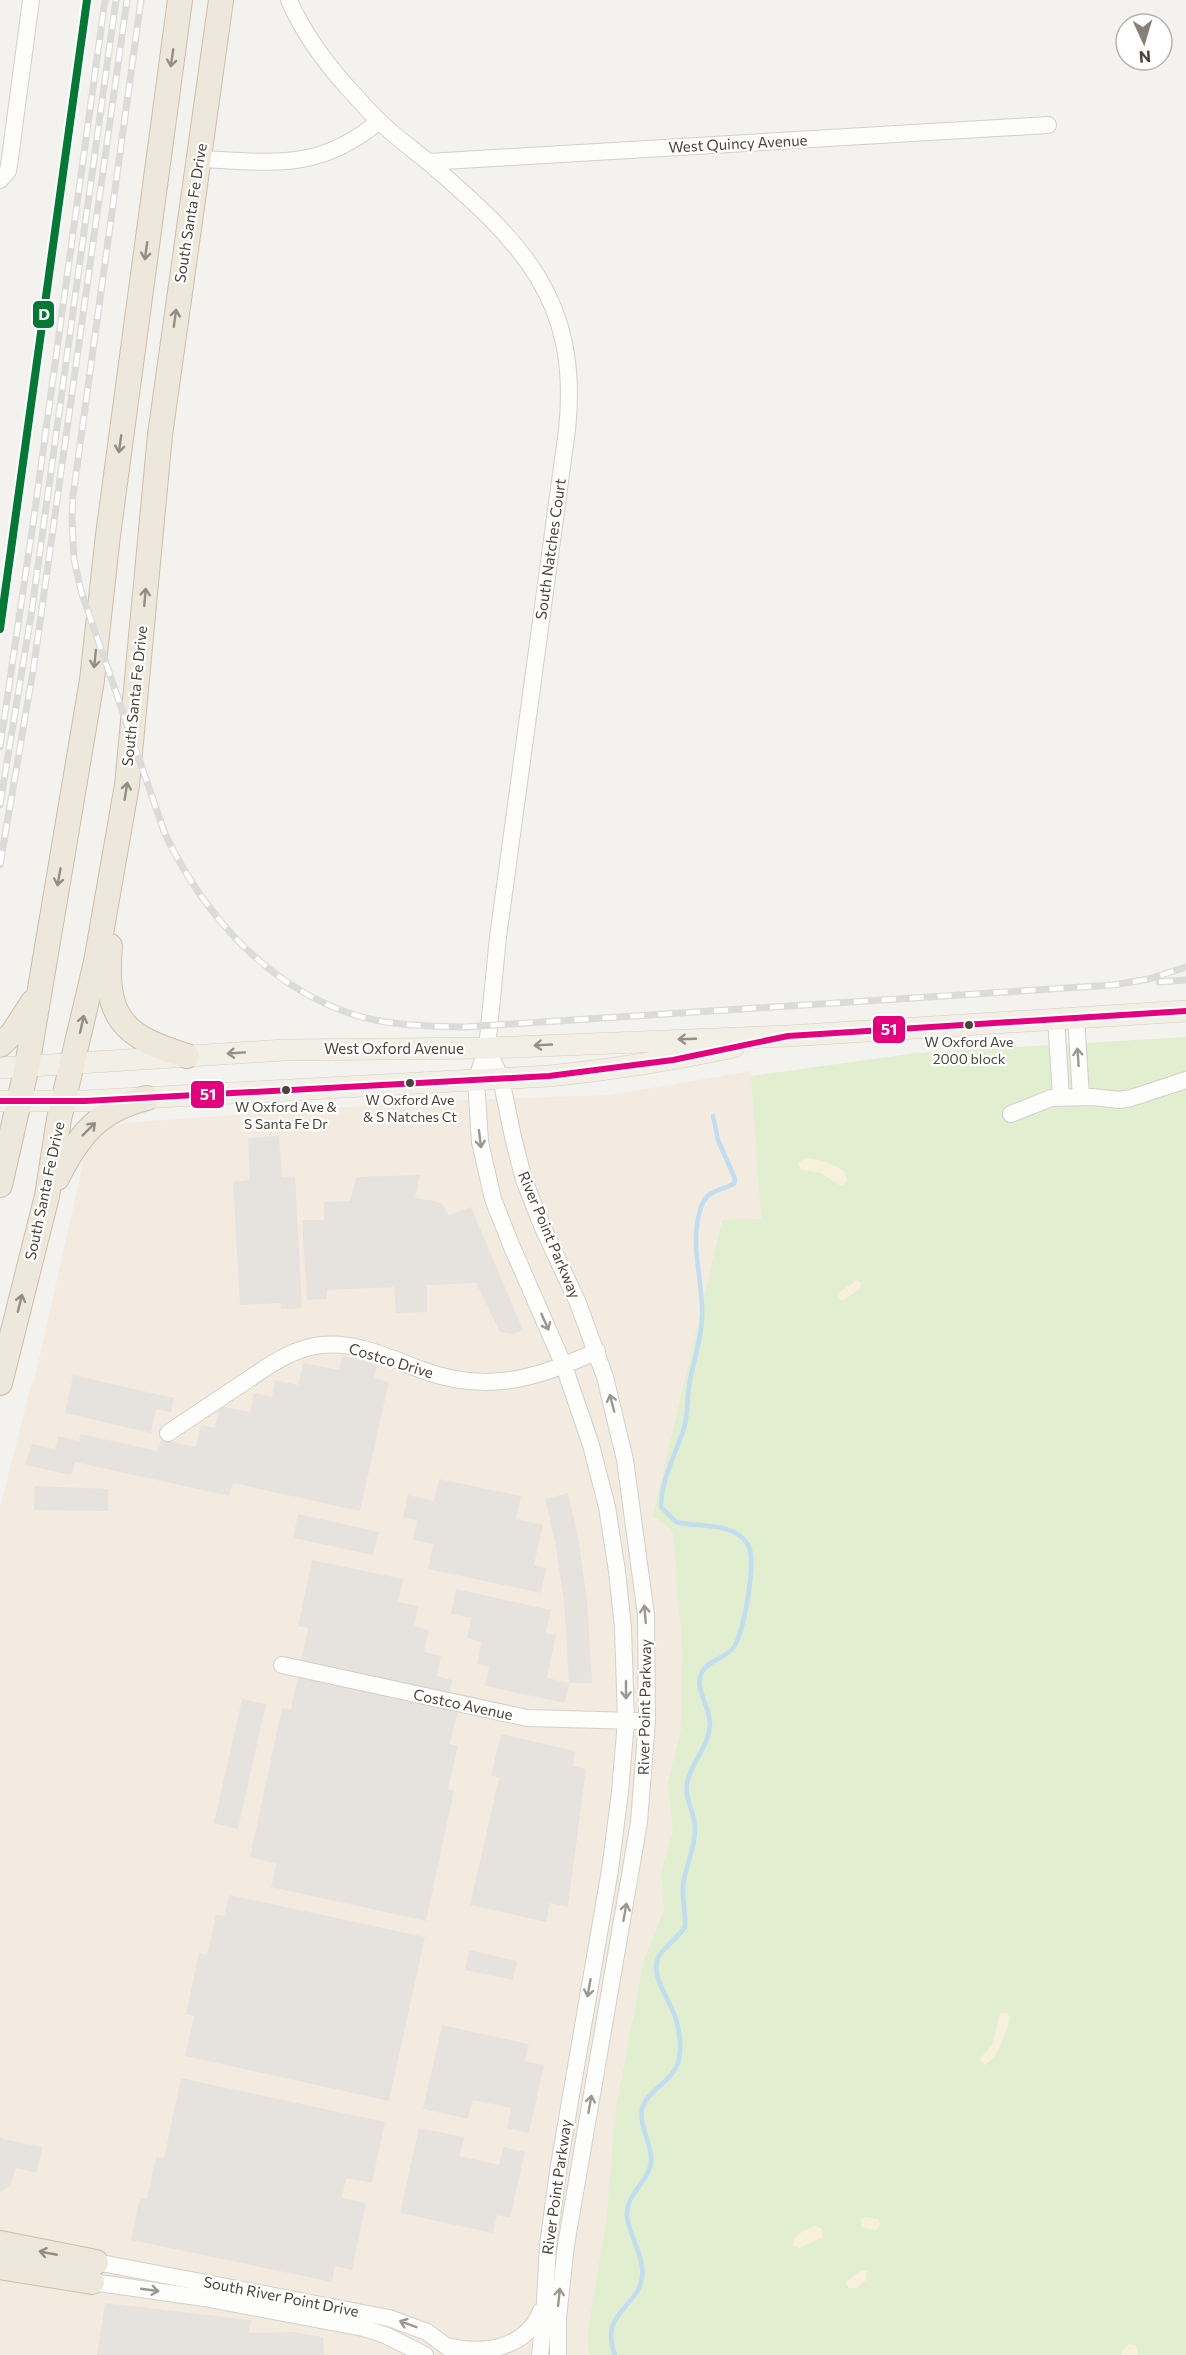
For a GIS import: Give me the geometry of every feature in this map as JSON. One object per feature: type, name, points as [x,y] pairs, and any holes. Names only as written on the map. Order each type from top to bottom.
[{"type":"highway","points":[[0,1185],[10,1101],[27,1066],[92,680],[110,523],[180,0]]},
{"type":"highway","name":"South Santa Fe Drive","points":[[0,1383],[47,1196],[63,1101],[96,962],[120,825],[134,722],[161,423],[221,0]]},
{"type":"highway","points":[[120,825],[109,976],[113,1004],[122,1023],[135,1035],[162,1048],[187,1056]]},
{"type":"highway","points":[[0,1046],[12,1034],[39,992]]},
{"type":"highway","points":[[47,1196],[73,1148],[92,1124],[119,1107],[147,1098]]},
{"type":"highway","points":[[0,2243],[94,2272]]},
{"type":"highway","points":[[0,2267],[94,2272]]},
{"type":"main road","name":"West Oxford Avenue","points":[[0,1068],[358,1048],[487,1048],[788,1035],[1186,1011]]},
{"type":"main road","name":"West Oxford Avenue","points":[[10,1101],[147,1098],[476,1081],[619,1069],[673,1060],[788,1035]]},
{"type":"street","points":[[1,179],[8,171],[31,0]]},
{"type":"street","points":[[199,159],[270,161],[311,158],[347,145],[379,121],[318,51],[302,28],[289,0]]},
{"type":"street","name":"South Natches Court","points":[[379,121],[428,162],[509,237],[533,267],[548,294],[556,316],[563,338],[570,379],[567,430],[498,937],[487,1048]]},
{"type":"street","name":"West Quincy Avenue","points":[[428,162],[1048,125]]},
{"type":"street","points":[[1061,1097],[1066,1017]]},
{"type":"street","points":[[1066,1017],[1081,1097]]},
{"type":"street","name":"River Point Parkway","points":[[487,1048],[501,1079],[524,1180],[597,1351],[619,1431],[636,1532],[646,1615],[647,1721],[640,1813],[627,1900],[566,2245],[558,2318],[558,2355]]},
{"type":"street","name":"River Point Parkway","points":[[487,1048],[476,1081],[480,1142],[493,1199],[564,1366],[591,1445],[611,1530],[623,1628],[626,1721],[620,1792],[610,1870],[556,2180],[548,2245],[540,2355]]},
{"type":"street","points":[[1011,1114],[1041,1101],[1061,1097],[1119,1100],[1131,1098],[1186,1080]]},
{"type":"street","name":"Costco Drive","points":[[168,1433],[286,1355],[320,1345],[355,1348],[389,1357],[443,1377],[478,1382],[521,1379],[564,1366],[597,1351]]},
{"type":"street","name":"Costco Avenue","points":[[282,1665],[512,1715],[545,1720],[647,1721]]},
{"type":"street","name":"South River Point Drive","points":[[94,2272],[389,2318],[416,2326],[452,2350]]},
{"type":"street","name":"South River Point Drive","points":[[94,2272],[204,2298],[363,2328],[384,2335],[424,2355]]},
{"type":"street","points":[[452,2350],[488,2350],[507,2345],[525,2336],[532,2329],[545,2303]]},
{"type":"shaded area","points":[[751,1071],[761,1220],[721,1220],[671,1530],[682,1647],[681,1729],[668,1782],[673,1830],[661,1872],[664,1910],[644,1959],[616,2108],[606,2221],[587,2335],[589,2355],[0,2355],[0,1508],[31,1385],[34,1381],[89,1145],[107,1128],[124,1123],[432,1101],[609,1095]]},
{"type":"shaded area","points":[[279,1136],[282,1177],[295,1176],[302,1308],[281,1309],[280,1303],[240,1305],[233,1182],[250,1180],[248,1138]]},
{"type":"shaded area","points":[[420,1175],[415,1198],[442,1204],[449,1215],[471,1207],[523,1330],[513,1334],[500,1332],[476,1283],[427,1285],[427,1312],[396,1313],[394,1287],[327,1290],[327,1299],[307,1300],[302,1220],[324,1220],[324,1202],[350,1201],[356,1177]]},
{"type":"shaded area","points":[[342,1356],[377,1364],[374,1378],[389,1382],[360,1511],[233,1483],[229,1496],[75,1462],[71,1475],[25,1465],[32,1444],[55,1449],[58,1436],[79,1441],[81,1434],[158,1451],[161,1440],[196,1447],[201,1425],[215,1428],[219,1406],[250,1412],[254,1393],[272,1397],[275,1380],[298,1385],[303,1363],[339,1370]]},
{"type":"shaded area","points":[[73,1375],[174,1398],[171,1412],[156,1409],[151,1433],[65,1413]]},
{"type":"shaded area","points":[[439,1479],[521,1496],[516,1519],[543,1525],[534,1565],[546,1568],[541,1593],[428,1569],[433,1544],[413,1540],[417,1521],[403,1517],[408,1495],[434,1501]]},
{"type":"shaded area","points":[[34,1486],[108,1489],[108,1511],[34,1510]]},
{"type":"shaded area","points":[[568,1493],[578,1537],[587,1600],[592,1683],[569,1683],[564,1602],[555,1541],[545,1499]]},
{"type":"shaded area","points":[[298,1514],[379,1532],[373,1555],[293,1538]]},
{"type":"shaded area","points":[[312,1560],[403,1579],[398,1602],[418,1606],[414,1626],[429,1630],[424,1652],[441,1656],[437,1676],[452,1680],[448,1701],[460,1704],[450,1744],[458,1746],[448,1789],[454,1791],[426,1921],[271,1887],[276,1864],[250,1857],[282,1708],[291,1709],[308,1628],[298,1626]]},
{"type":"shaded area","points":[[456,1589],[551,1610],[546,1633],[556,1635],[547,1678],[569,1683],[565,1703],[485,1686],[489,1667],[477,1664],[481,1642],[467,1638],[471,1618],[451,1614]]},
{"type":"shaded area","points":[[242,1699],[266,1704],[238,1829],[214,1823]]},
{"type":"shaded area","points":[[501,1734],[575,1751],[573,1766],[586,1769],[568,1907],[550,1903],[546,1922],[470,1905],[499,1778],[491,1775]]},
{"type":"shaded area","points":[[229,1895],[425,1937],[389,2101],[185,2056],[194,2016],[186,2014],[199,1953],[207,1955],[216,1915],[224,1916]]},
{"type":"shaded area","points":[[469,1950],[517,1961],[513,1980],[465,1970]]},
{"type":"shaded area","points":[[442,2025],[529,2044],[525,2061],[544,2065],[529,2133],[507,2128],[511,2108],[473,2100],[468,2119],[423,2109]]},
{"type":"shaded area","points":[[181,2078],[385,2122],[372,2183],[346,2178],[342,2198],[366,2203],[352,2270],[335,2266],[332,2282],[131,2240],[140,2198],[147,2199],[156,2157],[164,2158]]},
{"type":"shaded area","points":[[419,2128],[464,2137],[460,2156],[499,2165],[503,2147],[525,2152],[510,2218],[497,2215],[493,2233],[400,2213]]},
{"type":"shaded area","points":[[0,2137],[42,2147],[37,2173],[16,2168],[11,2185],[0,2193]]},
{"type":"shaded area","points":[[105,2303],[251,2320],[249,2333],[292,2332],[323,2337],[324,2355],[97,2355]]},
{"type":"green space","points":[[1186,1037],[1186,2355],[589,2355],[587,2335],[606,2221],[616,2108],[644,1959],[664,1910],[661,1872],[673,1830],[668,1782],[681,1729],[682,1647],[673,1536],[671,1529],[653,1516],[722,1220],[761,1219],[751,1076],[916,1053]]},
{"type":"sand","points":[[805,1158],[821,1160],[836,1166],[845,1172],[847,1181],[839,1185],[821,1173],[801,1170],[798,1163]]},
{"type":"sand","points":[[857,1280],[861,1283],[860,1289],[844,1300],[840,1300],[837,1294]]},
{"type":"sand","points":[[1007,2012],[1010,2018],[1004,2038],[993,2058],[984,2065],[980,2059],[993,2043],[1000,2013]]},
{"type":"sand","points":[[865,2217],[878,2219],[879,2227],[875,2230],[861,2227],[861,2220]]},
{"type":"sand","points":[[816,2226],[822,2229],[823,2237],[799,2248],[793,2245],[795,2238],[801,2232]]},
{"type":"sand","points":[[861,2270],[867,2271],[866,2280],[857,2288],[849,2288],[847,2281]]},
{"type":"sand","points":[[1129,2344],[1136,2345],[1138,2355],[1121,2355]]},
{"type":"waterway","points":[[615,2355],[611,2341],[615,2320],[639,2288],[642,2278],[641,2262],[627,2216],[629,2202],[646,2177],[651,2163],[650,2150],[642,2123],[642,2109],[649,2096],[671,2076],[679,2057],[680,2036],[677,2022],[660,1984],[656,1964],[660,1954],[685,1927],[683,1886],[694,1843],[695,1828],[686,1789],[689,1776],[709,1734],[710,1725],[700,1678],[708,1665],[734,1647],[742,1627],[750,1580],[750,1553],[742,1537],[725,1529],[676,1522],[661,1507],[663,1486],[685,1423],[690,1378],[701,1328],[702,1306],[696,1240],[699,1214],[707,1196],[734,1184],[735,1179],[718,1140],[713,1116]]},
{"type":"railway","points":[[0,747],[105,0]]},
{"type":"railway","points":[[0,805],[32,609],[116,0]]},
{"type":"railway","points":[[0,865],[34,665],[127,0]]},
{"type":"railway","points":[[141,0],[73,496],[74,559],[81,591],[165,834],[199,893],[219,919],[266,967],[323,1003],[368,1019],[423,1026],[464,1027],[1113,985],[1149,979],[1186,967]]},
{"type":"railway","points":[[1159,982],[1186,980]]},
{"type":"transit line","name":"D","points":[[0,629],[87,0]]},
{"type":"transit line","name":"51","points":[[0,1101],[85,1101],[549,1076],[673,1060],[788,1036],[1186,1011]]},
{"type":"place","name":"W Oxford Ave 2000 block","points":[[969,1025]]},
{"type":"place","name":"W Oxford Ave & S Natches Ct","points":[[410,1083]]},
{"type":"place","name":"W Oxford Ave & S Santa Fe Dr","points":[[286,1090]]}]
